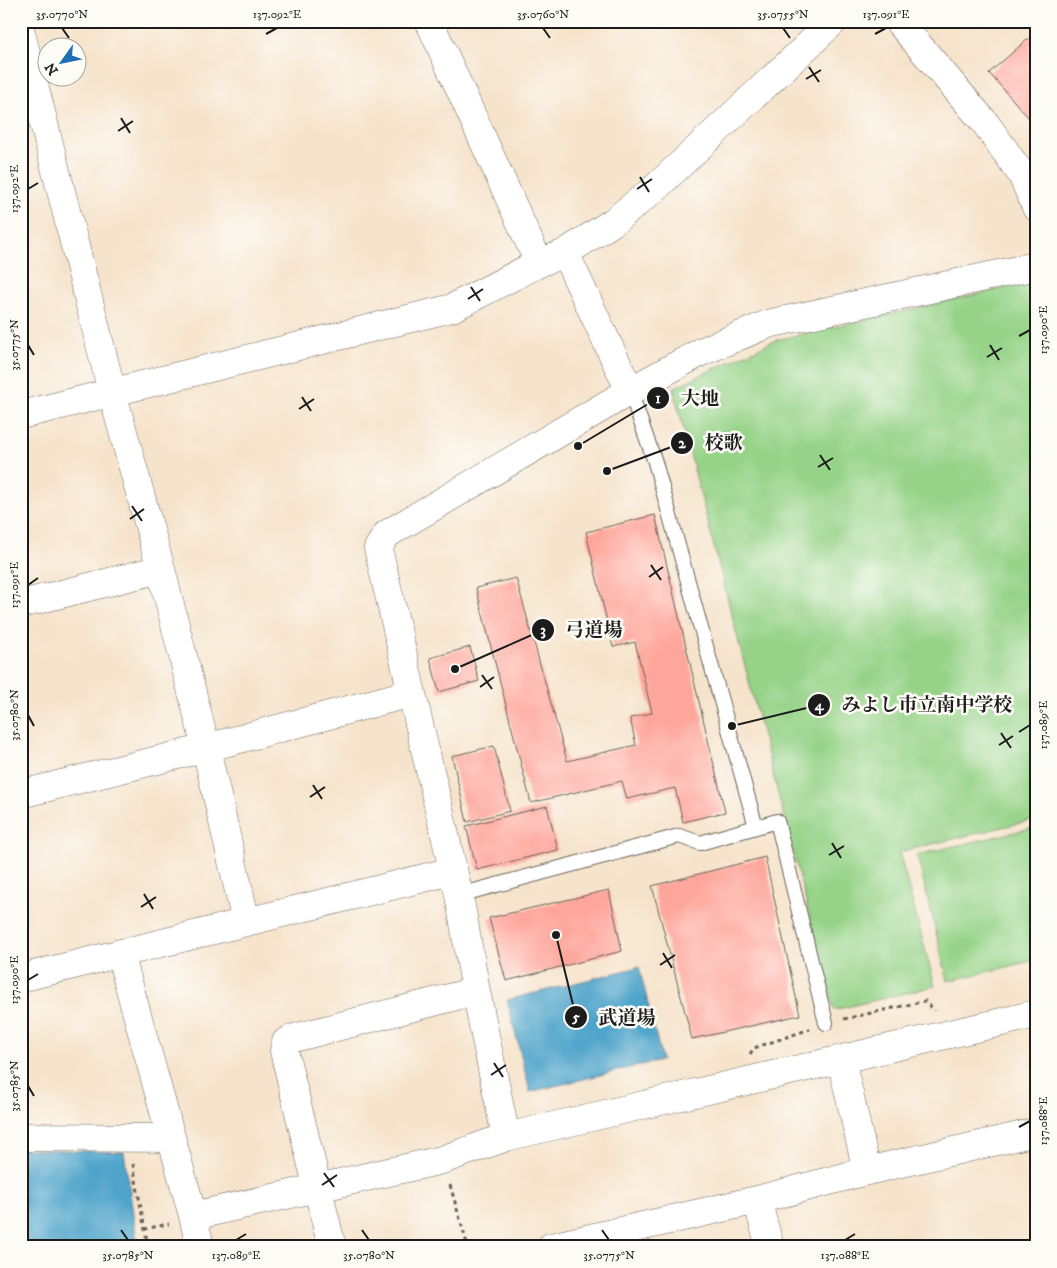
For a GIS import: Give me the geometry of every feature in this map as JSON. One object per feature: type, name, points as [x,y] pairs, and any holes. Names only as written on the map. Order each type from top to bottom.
[{"type":"street","points":[[429,21],[539,263]]},
{"type":"street","points":[[21,415],[452,308],[539,263],[565,253],[613,222],[654,189],[834,21]]},
{"type":"street","points":[[898,21],[986,124],[1022,175],[1036,207]]},
{"type":"street","points":[[21,33],[112,392],[161,569],[206,748],[246,922]]},
{"type":"street","points":[[565,253],[630,391]]},
{"type":"street","points":[[506,1137],[455,883],[378,548],[387,534],[630,391],[701,352],[768,324],[1036,266]]},
{"type":"street","points":[[21,604],[161,569]]},
{"type":"street","points":[[21,794],[206,748],[411,693]]},
{"type":"street","points":[[21,978],[246,922],[455,883]]},
{"type":"street","points":[[120,953],[171,1138],[181,1220],[200,1247]]},
{"type":"street","points":[[332,1247],[284,1051],[286,1042],[294,1038],[476,991]]},
{"type":"street","points":[[181,1220],[442,1160],[506,1137],[1036,1014]]},
{"type":"street","points":[[841,1059],[867,1171]]},
{"type":"street","points":[[551,1247],[619,1239],[867,1171],[1036,1132]]},
{"type":"street","points":[[21,1137],[171,1138]]},
{"type":"street","points":[[757,1200],[770,1247]]},
{"type":"lane","points":[[630,391],[654,462],[756,827]]},
{"type":"lane","points":[[455,883],[678,836],[700,843],[776,821],[826,1024]]},
{"type":"path","points":[[750,1055],[754,1048],[826,1024],[925,1000],[935,1013]]},
{"type":"path","points":[[129,1138],[148,1247]]},
{"type":"path","points":[[442,1160],[468,1247]]},
{"type":"path","points":[[144,1229],[181,1220]]},
{"type":"green space","points":[[1036,281],[1036,819],[899,852],[935,986],[834,1010],[673,388],[776,340]]},
{"type":"green space","points":[[1036,827],[1036,960],[948,981],[917,855]]},
{"type":"water","points":[[639,967],[662,1060],[530,1092],[507,1000]]},
{"type":"water","points":[[21,1149],[124,1152],[138,1247],[21,1247]]},
{"type":"building","points":[[1036,32],[1036,126],[989,73]]},
{"type":"building","points":[[655,515],[725,812],[683,822],[675,788],[627,799],[622,781],[531,803],[476,588],[516,578],[567,761],[636,745],[630,718],[652,713],[635,642],[613,647],[586,532]]},
{"type":"building","points":[[470,647],[479,681],[439,692],[430,658]]},
{"type":"building","points":[[494,746],[510,811],[467,822],[452,756]]},
{"type":"building","points":[[547,806],[558,850],[477,870],[466,826]]},
{"type":"building","points":[[765,857],[800,1015],[692,1039],[652,886]]},
{"type":"building","points":[[609,890],[622,951],[506,981],[489,918]]},
{"type":"place","name":"大地","points":[[578,446]]},
{"type":"place","name":"校歌","points":[[607,471]]},
{"type":"place","name":"弓道場","points":[[455,669]]},
{"type":"place","name":"みよし市立南中学校","points":[[732,726]]},
{"type":"place","name":"武道場","points":[[556,935]]}]
